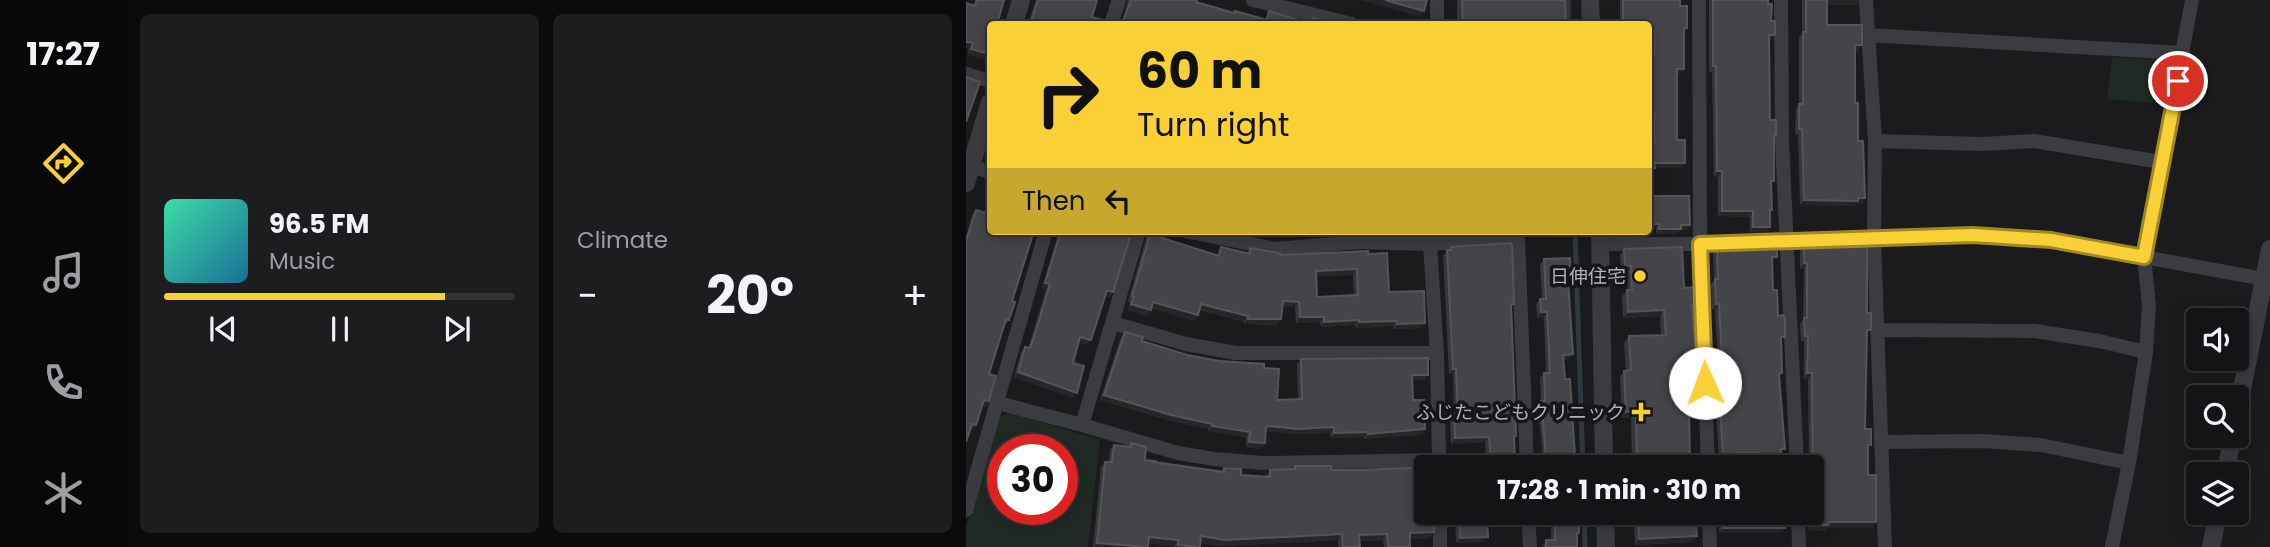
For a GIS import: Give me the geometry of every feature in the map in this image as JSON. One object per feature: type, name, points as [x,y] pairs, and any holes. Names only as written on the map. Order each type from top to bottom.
[{"type":"street","points":[[1015,21],[1021,0]]},
{"type":"street","points":[[1112,21],[1119,0]]},
{"type":"street","points":[[1253,0],[1340,21]]},
{"type":"street","points":[[1437,0],[1437,21]]},
{"type":"street","points":[[1590,0],[1591,21]]},
{"type":"street","points":[[1699,0],[1700,244],[1708,455]]},
{"type":"street","points":[[1781,0],[1782,141],[1796,455]]},
{"type":"street","points":[[1866,0],[1875,141],[1874,238],[1885,547]]},
{"type":"street","points":[[2112,547],[2129,463],[2146,352],[2148,305],[2144,257],[2192,0]]},
{"type":"street","points":[[1867,35],[2183,54]]},
{"type":"street","points":[[966,74],[987,80]]},
{"type":"street","points":[[987,112],[969,175],[987,173]]},
{"type":"street","points":[[1875,141],[1982,144],[2034,141],[2161,162]]},
{"type":"street","points":[[966,510],[1045,235]]},
{"type":"street","points":[[1082,425],[1138,235]]},
{"type":"street","points":[[1205,235],[1276,249],[1357,237],[1430,244],[1518,235],[1527,455]]},
{"type":"street","points":[[1604,455],[1601,237],[1700,244],[1973,235],[2051,240],[2267,279]]},
{"type":"street","points":[[1430,244],[1437,353],[1439,455]]},
{"type":"street","points":[[2244,385],[2267,279],[2270,249]]},
{"type":"street","points":[[1113,323],[1186,344],[1236,354],[1437,353]]},
{"type":"street","points":[[1878,330],[2035,331],[2146,352]]},
{"type":"street","points":[[998,403],[1178,453],[1214,459],[1263,463],[1414,463]]},
{"type":"street","points":[[1881,442],[1982,441],[2042,445],[2129,463]]},
{"type":"street","points":[[1440,525],[1440,547]]},
{"type":"street","points":[[1529,525],[1530,547]]},
{"type":"street","points":[[1605,525],[1606,547]]},
{"type":"street","points":[[1709,525],[1710,547]]},
{"type":"street","points":[[1799,525],[1800,547]]},
{"type":"street","points":[[2211,547],[2216,525]]},
{"type":"shaded area","points":[[2112,58],[2170,60],[2163,104],[2107,99]]},
{"type":"shaded area","points":[[1010,412],[1100,440],[1088,547],[966,547],[966,527],[987,458],[987,525],[1078,525],[1078,434],[994,434],[999,418]]},
{"type":"building","points":[[977,0],[1004,0],[998,21],[987,21],[987,53],[971,49],[973,43],[966,42],[966,3],[975,6]]},
{"type":"building","points":[[1038,0],[1097,0],[1092,17],[1106,21],[1031,21]]},
{"type":"building","points":[[1131,0],[1197,0],[1196,2],[1234,13],[1235,11],[1267,20],[1269,11],[1302,21],[1123,21]]},
{"type":"building","points":[[1385,0],[1427,0],[1424,11]]},
{"type":"building","points":[[1462,0],[1565,0],[1566,21],[1463,21]]},
{"type":"building","points":[[1623,0],[1680,0],[1680,6],[1687,6],[1684,69],[1677,69],[1677,140],[1685,140],[1685,163],[1654,163],[1655,168],[1652,168],[1653,25],[1652,21],[1623,21]]},
{"type":"building","points":[[1713,0],[1768,0],[1768,4],[1772,4],[1771,21],[1775,21],[1775,35],[1769,35],[1770,120],[1776,120],[1776,135],[1770,227],[1753,227],[1753,211],[1722,211],[1722,171],[1717,171]]},
{"type":"building","points":[[1806,0],[1827,0],[1827,25],[1862,25],[1862,45],[1855,45],[1855,103],[1858,103],[1858,141],[1863,141],[1865,198],[1858,198],[1858,201],[1804,200],[1799,104],[1803,104]]},
{"type":"building","points":[[966,77],[980,82],[966,122]]},
{"type":"building","points":[[1652,196],[1689,196],[1690,225],[1681,225],[1681,229],[1659,229],[1659,224],[1652,224]]},
{"type":"building","points":[[976,210],[987,213],[987,235],[1033,235],[1012,301],[1015,302],[1009,320],[1006,319],[989,374],[996,376],[989,401],[984,400],[976,425],[972,424],[966,442],[966,241]]},
{"type":"building","points":[[1060,235],[1131,235],[1113,292],[1107,290],[1091,340],[1080,337],[1073,363],[1084,366],[1077,393],[1018,372],[1025,347],[1030,348],[1035,334],[1050,284],[1045,283]]},
{"type":"building","points":[[1150,235],[1159,235],[1219,256],[1221,247],[1250,254],[1250,248],[1280,255],[1368,251],[1368,254],[1387,253],[1389,292],[1424,291],[1425,323],[1397,324],[1397,321],[1359,320],[1324,322],[1324,317],[1300,317],[1299,302],[1283,301],[1281,319],[1248,319],[1248,316],[1201,304],[1198,315],[1153,302],[1151,310],[1131,304],[1134,297],[1132,296]],"holes":[[[1357,269],[1358,295],[1317,297],[1316,271]]]},
{"type":"building","points":[[1867,243],[1867,313],[1871,313],[1871,330],[1867,330],[1865,429],[1871,429],[1868,475],[1876,475],[1876,522],[1829,522],[1824,525],[1824,455],[1813,455],[1812,373],[1807,373],[1808,336],[1805,336],[1804,318],[1807,318],[1807,264],[1804,263],[1804,245]]},
{"type":"building","points":[[1512,245],[1515,455],[1490,455],[1489,437],[1455,438],[1454,414],[1458,414],[1447,250],[1451,250],[1451,247]]},
{"type":"building","points":[[1777,246],[1777,257],[1772,257],[1773,290],[1777,290],[1778,316],[1783,315],[1785,318],[1785,337],[1781,337],[1782,373],[1779,374],[1785,449],[1781,449],[1781,455],[1723,454],[1719,392],[1724,392],[1715,279],[1718,279],[1717,248]]},
{"type":"building","points":[[1682,247],[1684,288],[1697,287],[1697,304],[1692,305],[1698,354],[1694,354],[1696,392],[1700,392],[1701,406],[1689,407],[1690,455],[1637,455],[1636,411],[1626,412],[1624,371],[1631,370],[1629,336],[1666,335],[1664,310],[1628,312],[1627,290],[1632,290],[1631,266],[1625,266],[1624,249]]},
{"type":"building","points":[[1570,258],[1571,280],[1568,280],[1573,354],[1563,355],[1565,379],[1570,379],[1575,455],[1546,455],[1541,401],[1545,401],[1544,373],[1550,373],[1547,312],[1541,312],[1540,299],[1546,299],[1544,259]]},
{"type":"building","points":[[1125,332],[1143,337],[1142,341],[1187,355],[1219,361],[1264,364],[1264,368],[1279,369],[1277,400],[1302,399],[1301,359],[1428,358],[1428,375],[1412,375],[1413,400],[1424,400],[1425,429],[1368,434],[1334,433],[1334,427],[1299,429],[1266,426],[1265,443],[1249,442],[1250,432],[1212,426],[1104,395]]},
{"type":"building","points":[[1131,443],[1146,447],[1145,460],[1224,472],[1224,468],[1241,469],[1241,475],[1270,477],[1270,470],[1295,469],[1295,466],[1331,466],[1331,470],[1414,468],[1414,525],[1434,525],[1434,532],[1410,533],[1410,547],[1388,546],[1387,534],[1359,535],[1360,547],[1343,547],[1342,534],[1225,540],[1201,536],[1200,547],[1178,545],[1178,540],[1149,537],[1148,547],[1097,543],[1105,462],[1112,462],[1114,445],[1131,447]]},
{"type":"building","points":[[1459,525],[1488,525],[1488,537],[1460,538]]},
{"type":"building","points":[[1555,525],[1579,525],[1577,547],[1546,547],[1546,540],[1555,540]]},
{"type":"building","points":[[1638,525],[1696,525],[1697,536],[1639,539]]},
{"type":"building","points":[[1723,525],[1785,525],[1785,528],[1723,528]]},
{"type":"waterway","points":[[1568,0],[1568,21]]},
{"type":"waterway","points":[[1575,235],[1583,455]]},
{"type":"waterway","points":[[1584,525],[1585,547]]},
{"type":"place","name":"日伸住宅","points":[[1640,276]]},
{"type":"place","name":"ふじたこどもクリニック","points":[[1641,412]]},
{"type":"route","points":[[1705,383],[1700,244],[1973,235],[2051,240],[2144,257],[2178,81]]}]
